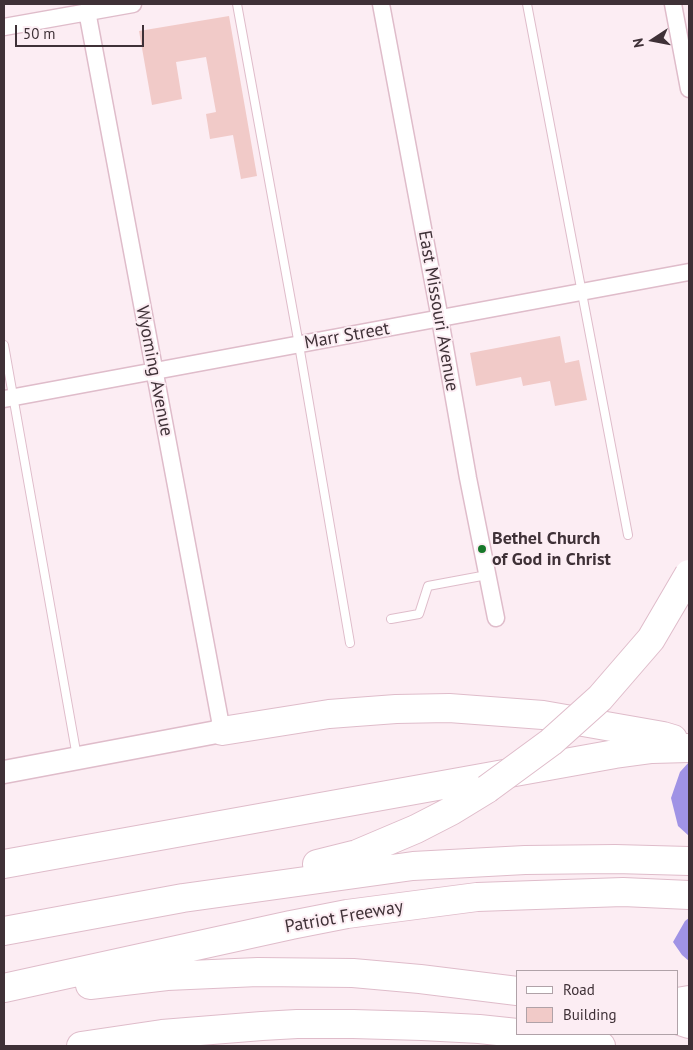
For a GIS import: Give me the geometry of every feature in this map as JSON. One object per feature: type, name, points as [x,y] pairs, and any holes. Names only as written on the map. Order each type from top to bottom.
[{"type":"highway","points":[[182,898],[358,854],[451,811],[486,789],[551,742],[600,698],[651,639],[689,574]]},
{"type":"highway","points":[[222,731],[328,714],[396,709],[449,708],[543,715],[664,736],[689,744]]},
{"type":"highway","points":[[4,864],[615,754],[652,749],[689,748]]},
{"type":"highway","points":[[4,931],[182,898],[413,866],[525,860],[615,858],[689,862]]},
{"type":"highway","name":"Patriot Freeway","points":[[4,988],[347,914],[477,897],[622,892],[689,895]]},
{"type":"highway","points":[[4,996],[167,976],[258,972],[353,973],[516,991]]},
{"type":"highway","points":[[81,1046],[162,1034],[297,1024],[422,1026],[516,1033]]},
{"type":"highway","points":[[534,1035],[601,1046]]},
{"type":"main road","points":[[4,772],[222,731]]},
{"type":"street","points":[[4,27],[133,4]]},
{"type":"street","name":"East Missouri Avenue","points":[[381,4],[468,478],[496,618]]},
{"type":"street","points":[[673,4],[689,89]]},
{"type":"street","name":"Wyoming Avenue","points":[[87,11],[222,731]]},
{"type":"street","name":"Marr Street","points":[[8,398],[689,272]]},
{"type":"lane","points":[[237,4],[299,345],[350,643]]},
{"type":"lane","points":[[528,4],[628,535]]},
{"type":"lane","points":[[4,345],[8,398],[77,758]]},
{"type":"lane","points":[[391,619],[419,614],[428,586],[487,575]]},
{"type":"shaded area","points":[[689,762],[689,836],[678,826],[671,798],[680,772]]},
{"type":"shaded area","points":[[689,918],[689,961],[673,942],[685,921]]},
{"type":"building","points":[[229,16],[257,176],[241,179],[233,135],[210,139],[206,114],[216,112],[206,57],[176,62],[182,99],[152,105],[139,31]]},
{"type":"building","points":[[560,336],[565,363],[579,360],[587,400],[555,406],[550,381],[523,386],[521,377],[476,386],[470,353]]},
{"type":"place","name":"Bethel Church of God in Christ","points":[[482,549]]}]
